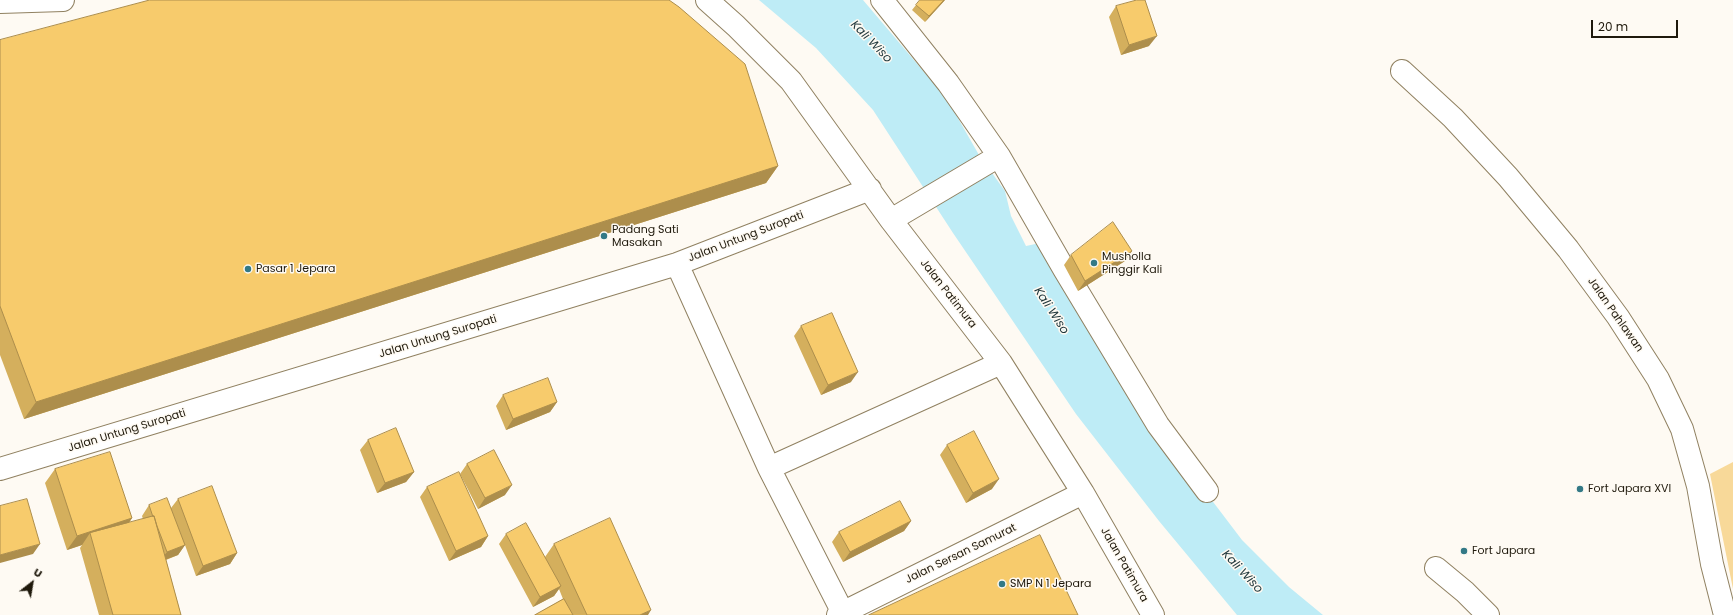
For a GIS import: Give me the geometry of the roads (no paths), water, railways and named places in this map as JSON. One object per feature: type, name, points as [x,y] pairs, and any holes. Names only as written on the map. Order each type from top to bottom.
[{"type":"street","points":[[0,2],[63,0]]},
{"type":"street","name":"Jalan Patimura","points":[[707,0],[791,80],[891,220],[1001,363],[1083,493],[1153,615]]},
{"type":"street","points":[[882,0],[948,82],[997,157],[1158,424],[1206,491]]},
{"type":"street","name":"Jalan Pahlawan","points":[[1402,71],[1453,118],[1498,166],[1568,249],[1618,317],[1658,379],[1682,429],[1698,486],[1712,564],[1725,615]]},
{"type":"street","points":[[891,220],[997,157]]},
{"type":"street","name":"Jalan Untung Suropati","points":[[0,469],[677,264],[870,189]]},
{"type":"street","points":[[677,264],[769,468],[840,614]]},
{"type":"street","points":[[769,468],[1001,363]]},
{"type":"street","name":"Jalan Sersan Samurat","points":[[840,614],[1083,493]]},
{"type":"street","points":[[1436,568],[1465,592],[1488,615]]},
{"type":"water","name":"Kali Wiso","points":[[759,0],[863,0],[947,99],[979,155],[1005,191],[1011,216],[1026,246],[1040,243],[1157,428],[1242,540],[1289,587],[1323,615],[1237,615],[1159,521],[1076,414],[953,233],[873,110],[816,48]]},
{"type":"place","name":"Padang Sati Masakan","points":[[604,236]]},
{"type":"place","name":"Musholla Pinggir Kali","points":[[1094,263]]},
{"type":"place","name":"Pasar 1 Jepara","points":[[248,269]]},
{"type":"place","name":"Fort Japara XVI","points":[[1580,489]]},
{"type":"place","name":"Fort Japara","points":[[1464,551]]},
{"type":"place","name":"SMP N 1 Jepara","points":[[1002,584]]}]
